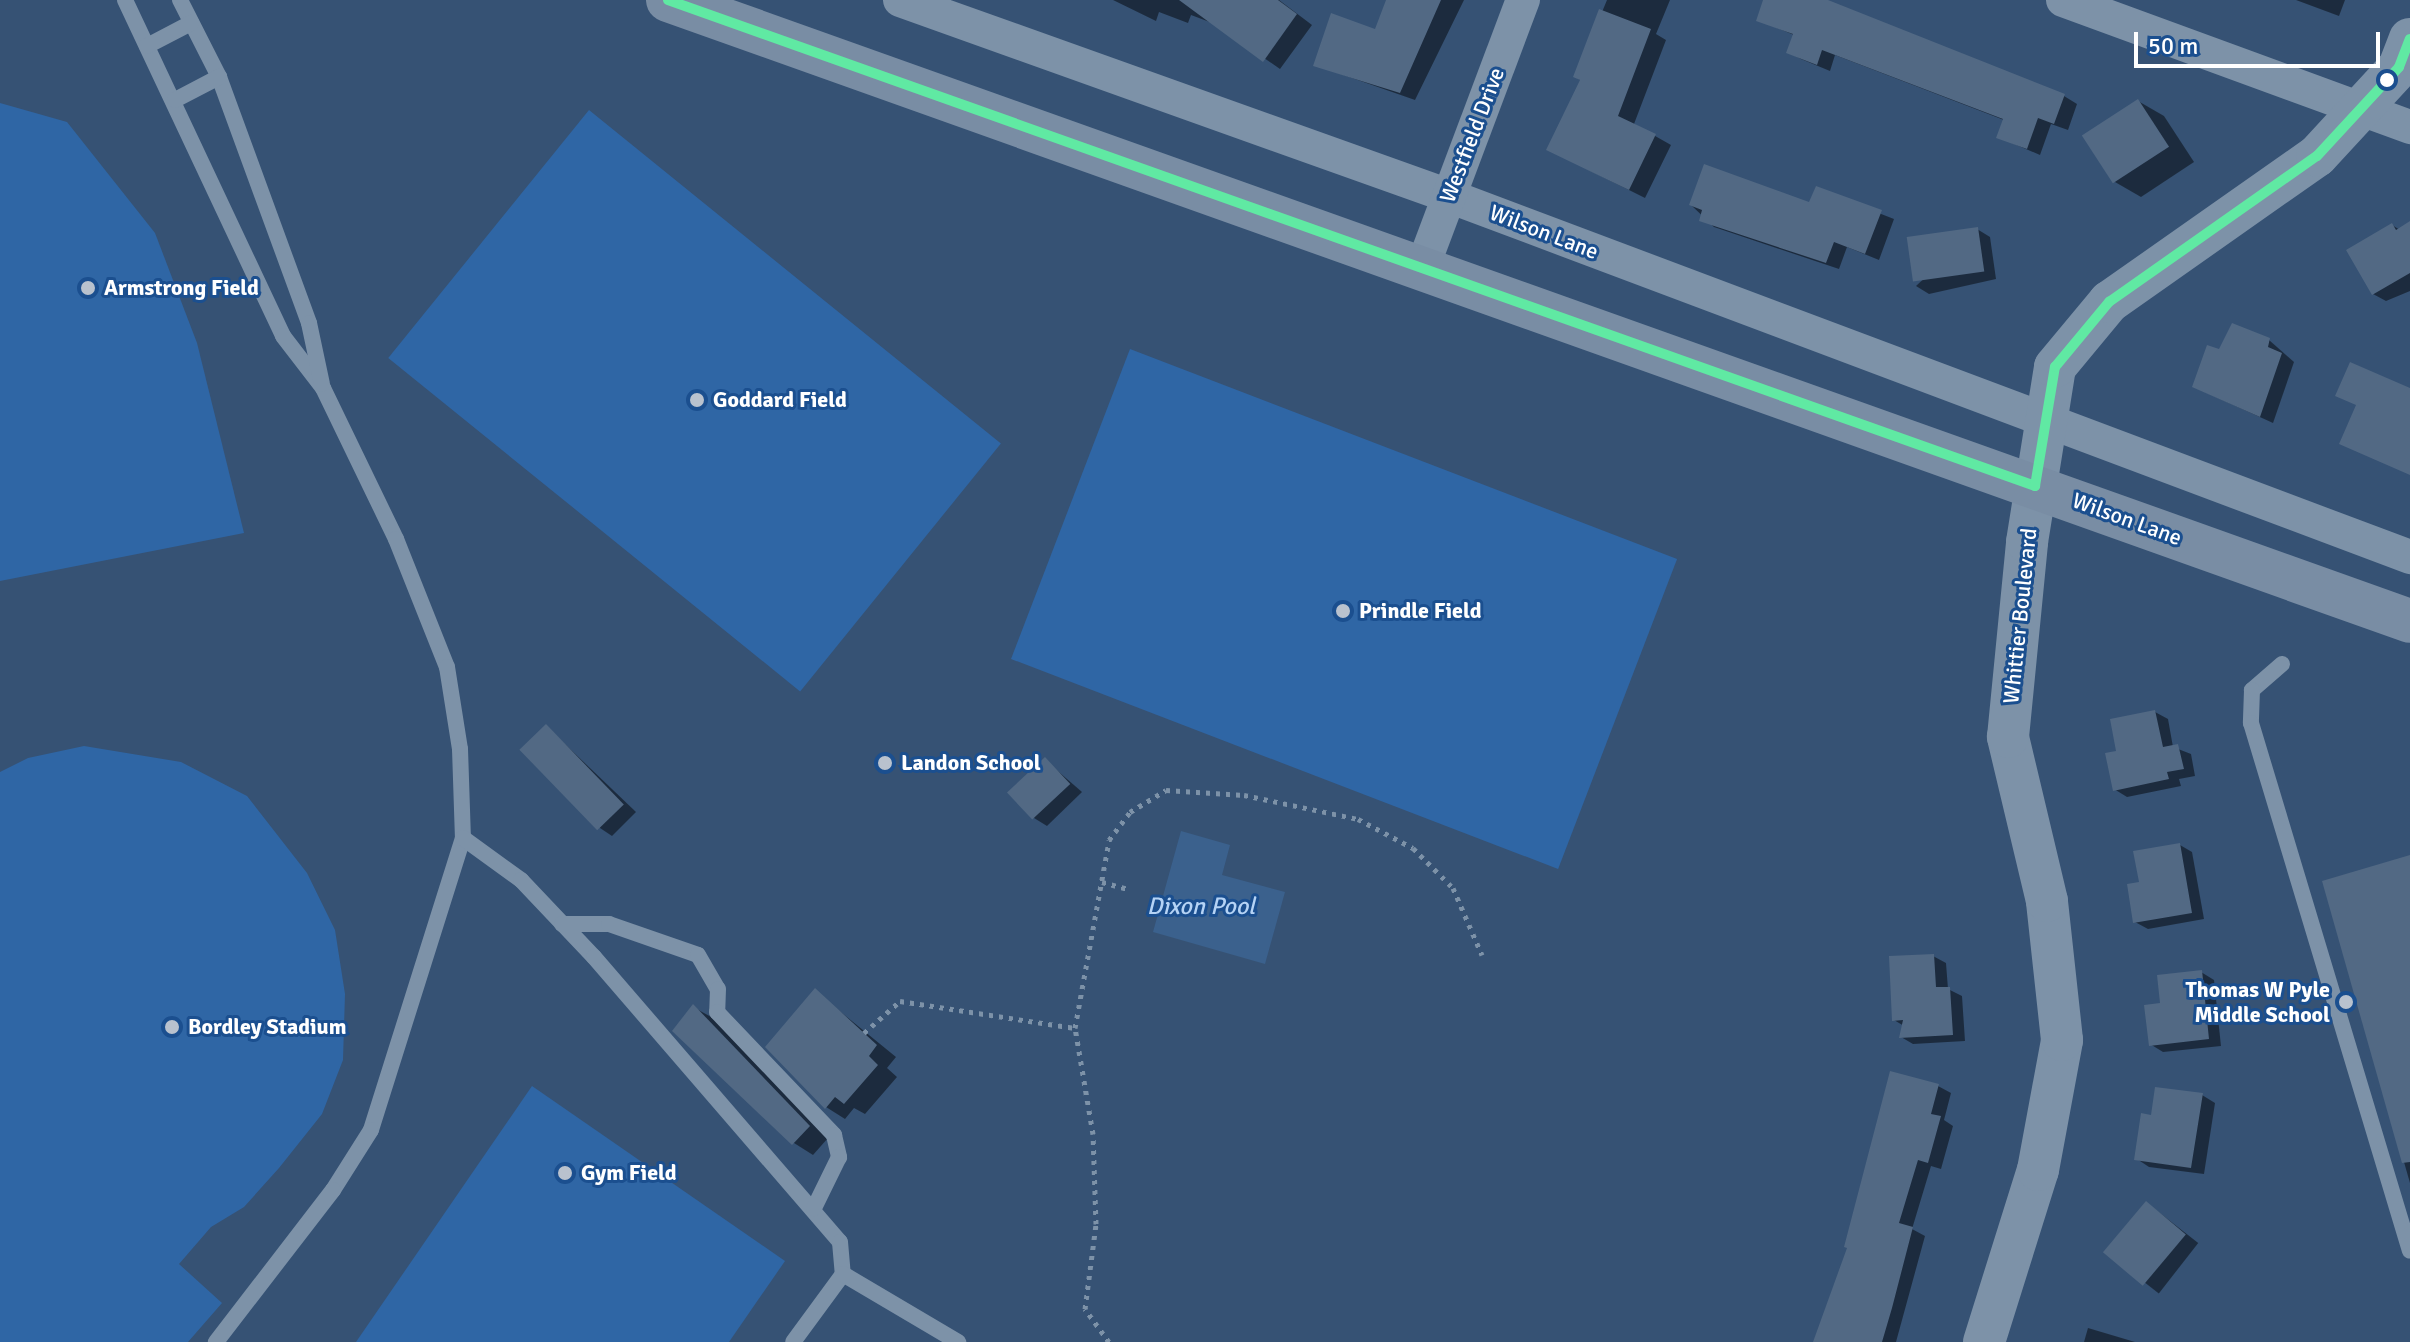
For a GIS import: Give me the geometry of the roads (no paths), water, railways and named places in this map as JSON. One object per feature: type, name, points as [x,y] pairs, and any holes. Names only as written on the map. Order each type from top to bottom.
[{"type":"main road","name":"Wilson Lane","points":[[668,0],[1421,271],[2410,621]]},
{"type":"street","name":"Wilson Lane","points":[[900,0],[1449,196],[2410,557]]},
{"type":"street","name":"Westfield Drive","points":[[1421,271],[1523,0]]},
{"type":"street","points":[[2063,0],[2410,127]]},
{"type":"street","name":"Whittier Boulevard","points":[[1984,1342],[2038,1170],[2062,1040],[2047,901],[2008,737],[2035,486],[2055,367],[2109,302],[2317,156],[2399,67],[2410,39]]},
{"type":"lane","points":[[125,0],[175,100],[283,336],[323,388],[396,539],[447,667],[457,716],[463,838],[371,1130],[333,1190],[216,1342]]},
{"type":"lane","points":[[180,0],[219,77],[309,323],[323,388]]},
{"type":"lane","points":[[147,46],[191,23]]},
{"type":"lane","points":[[175,100],[219,77]]},
{"type":"lane","points":[[2282,664],[2252,690],[2251,723],[2410,1251]]},
{"type":"lane","points":[[463,838],[521,880],[814,1208],[840,1242],[843,1274],[814,1309],[793,1342]]},
{"type":"lane","points":[[562,924],[609,924],[698,955],[718,989],[717,1012],[834,1135],[839,1157],[814,1208]]},
{"type":"lane","points":[[843,1274],[958,1342]]},
{"type":"water","name":"Dixon Pool","points":[[1181,831],[1230,845],[1222,875],[1285,892],[1265,964],[1153,932]]},
{"type":"place","name":"Armstrong Field","points":[[88,288]]},
{"type":"place","name":"Goddard Field","points":[[697,400]]},
{"type":"place","name":"Prindle Field","points":[[1343,611]]},
{"type":"place","name":"Landon School","points":[[885,763]]},
{"type":"place","name":"Thomas W Pyle Middle School","points":[[2346,1002]]},
{"type":"place","name":"Bordley Stadium","points":[[172,1027]]},
{"type":"place","name":"Gym Field","points":[[565,1173]]}]
